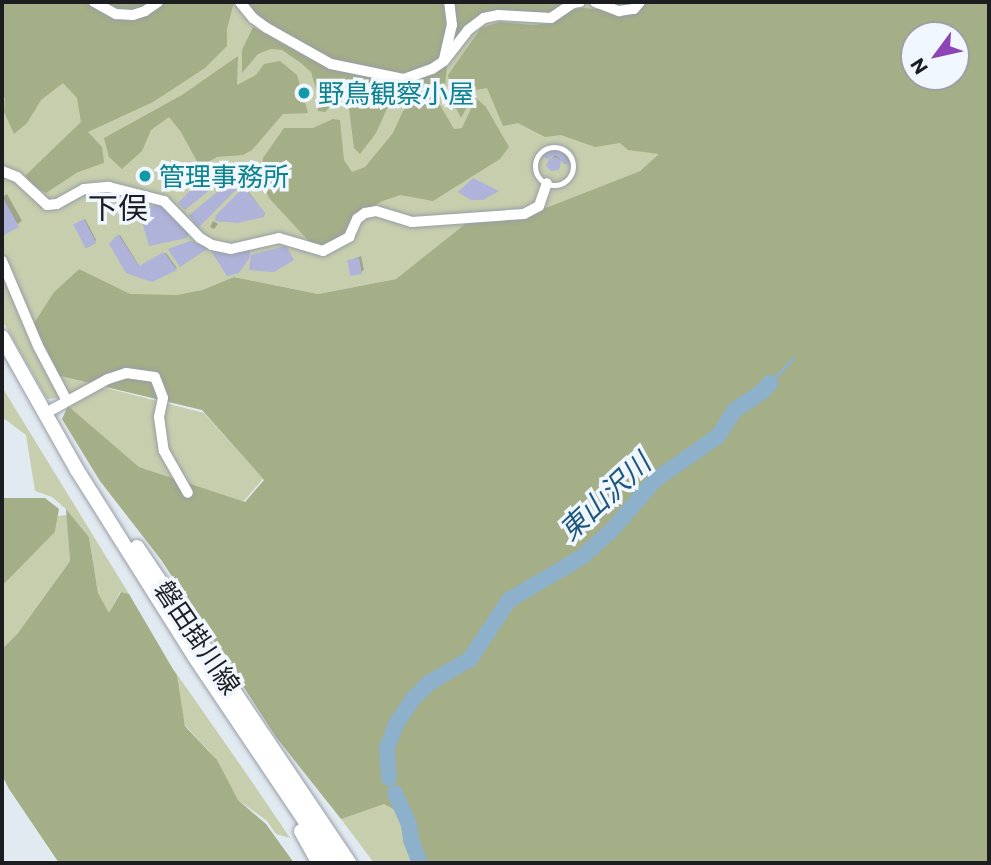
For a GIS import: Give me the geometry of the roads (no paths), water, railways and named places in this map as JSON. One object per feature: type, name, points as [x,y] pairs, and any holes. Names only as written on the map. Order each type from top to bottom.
[{"type":"main road","name":"磐田掛川線","points":[[2,337],[44,414],[194,656],[333,863]]},
{"type":"main road","name":"磐田掛川線","points":[[44,414],[349,863]]},
{"type":"main road","points":[[194,656],[220,704],[320,863]]},
{"type":"main road","points":[[270,744],[361,863]]},
{"type":"street","points":[[94,2],[116,14],[133,15],[158,2]]},
{"type":"street","points":[[240,2],[253,18],[284,40],[331,64],[404,79],[432,69],[444,61],[468,30],[484,18],[498,15],[551,18],[573,3],[580,2]]},
{"type":"street","points":[[444,61],[452,24],[449,2]]},
{"type":"street","points":[[595,2],[619,11],[634,9],[640,2]]},
{"type":"street","points":[[2,171],[17,177],[47,205],[57,204],[84,189],[110,187],[164,201],[200,238],[212,245],[231,249],[279,238],[294,240],[323,251],[349,237],[357,219],[365,213],[376,211],[412,222],[524,214],[540,206],[547,183]]},
{"type":"street","points":[[2,261],[38,346],[67,401]]},
{"type":"street","points":[[44,414],[108,379],[126,373],[155,377],[163,397],[159,417],[164,451],[188,493]]},
{"type":"lane","points":[[546,148],[561,148],[571,158],[572,172],[562,183],[547,183],[536,173],[536,159],[546,148]]},
{"type":"waterway","points":[[770,383],[793,358]]},
{"type":"waterway","name":"東山沢川","points":[[389,778],[387,748],[396,724],[412,700],[429,683],[470,659],[509,600],[582,557],[612,530],[655,480],[718,436],[735,410],[770,383]]},
{"type":"waterway","name":"東山沢川","points":[[395,793],[409,825],[411,840],[420,863]]},
{"type":"place","name":"野鳥観察小屋","points":[[304,93]]},
{"type":"place","name":"管理事務所","points":[[145,176]]},
{"type":"district","name":"下俣","points":[[118,207]]}]
